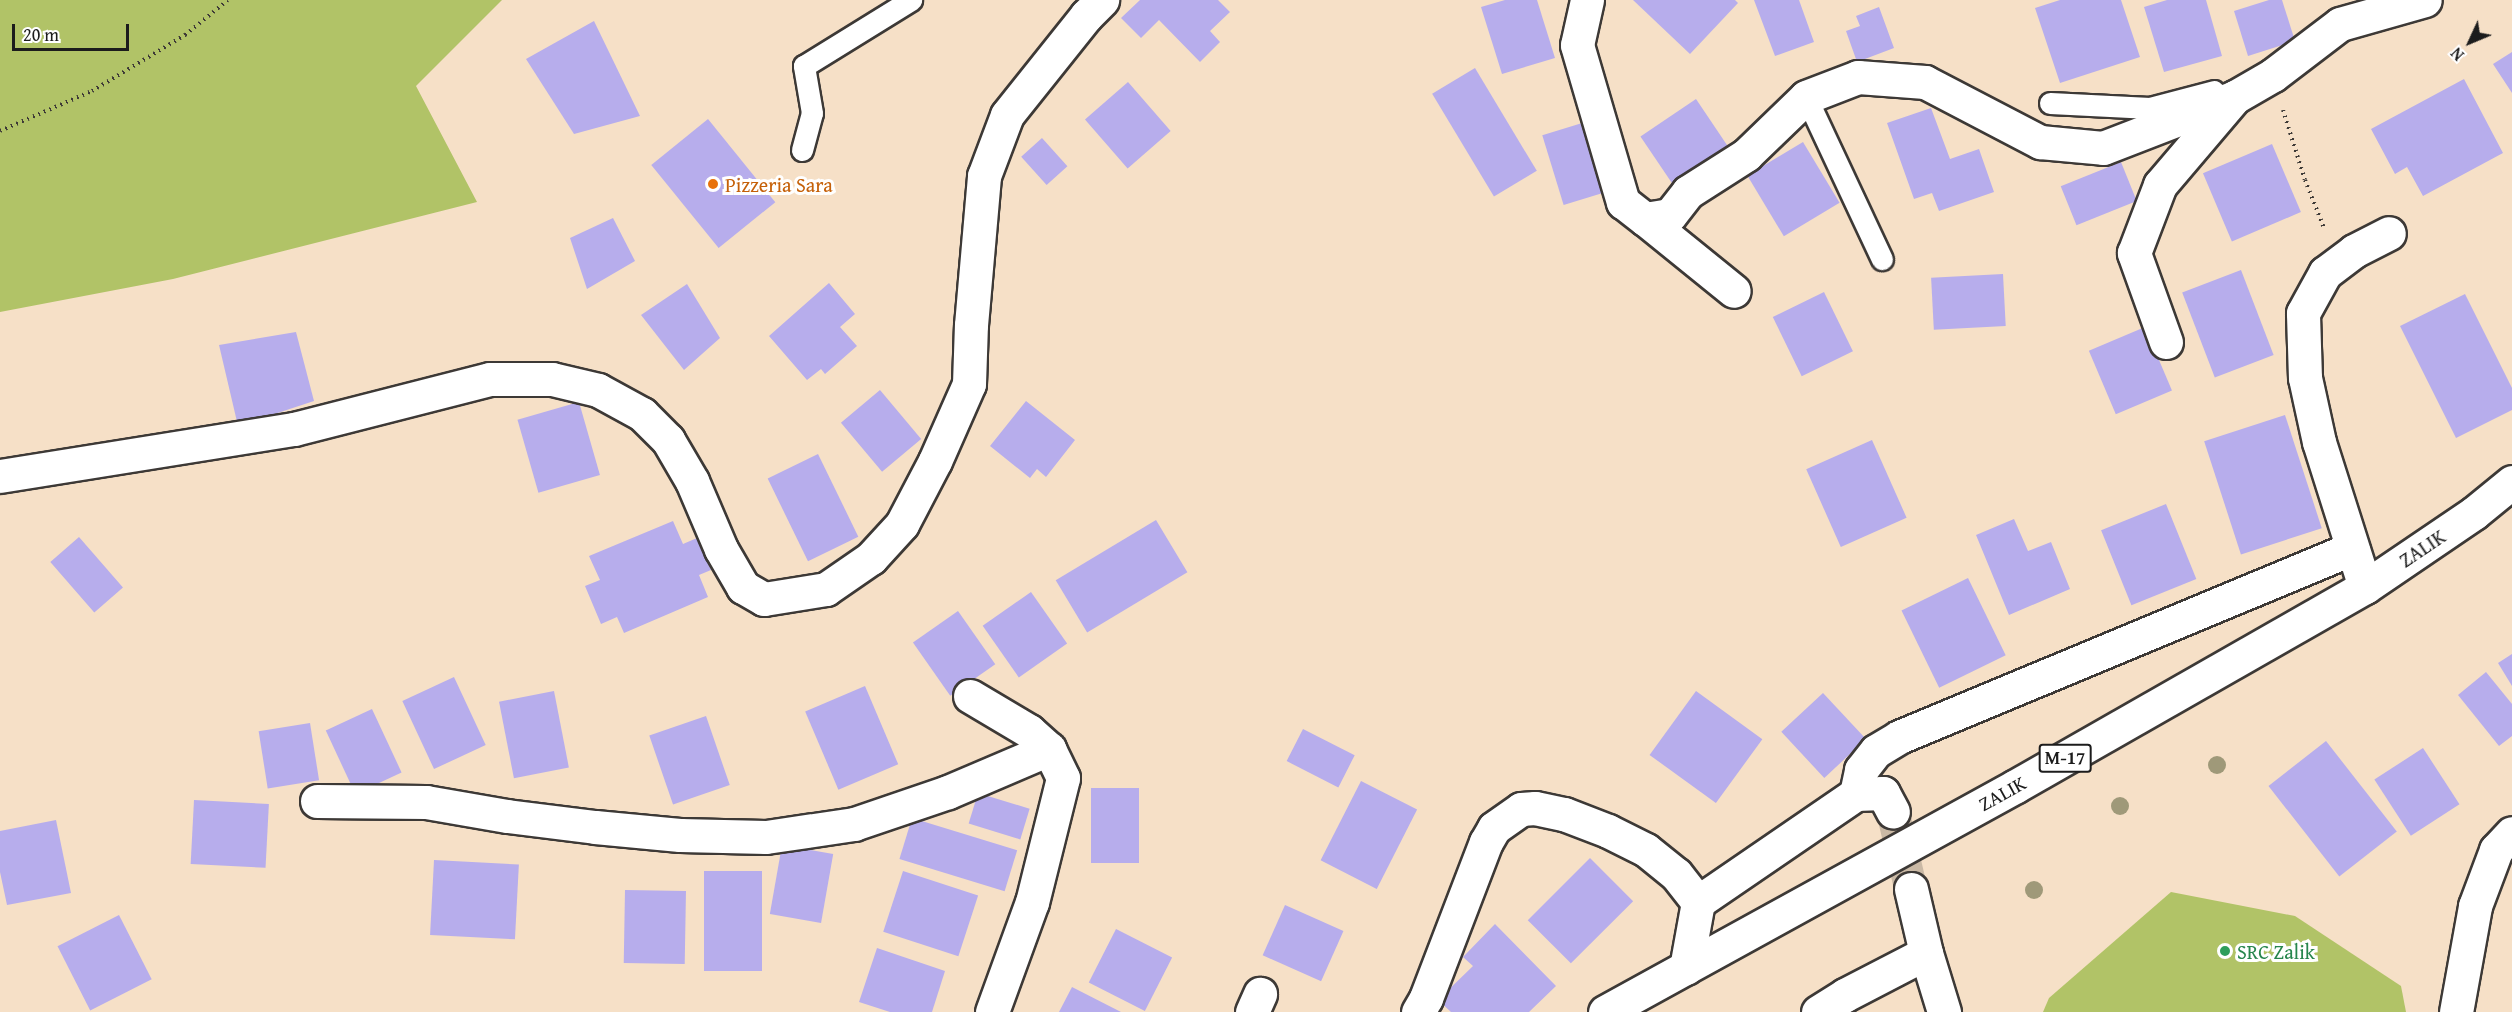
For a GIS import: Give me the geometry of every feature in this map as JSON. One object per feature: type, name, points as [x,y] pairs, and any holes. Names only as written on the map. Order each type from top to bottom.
[{"type":"street","points":[[0,476],[294,429],[490,379],[552,379],[598,390],[642,414],[668,440],[692,481],[721,549],[743,587],[764,599],[826,589],[871,558],[902,524],[935,460],[969,384],[970,325],[984,176],[1007,115],[1086,16],[1102,0]]},
{"type":"street","points":[[1587,0],[1577,45],[1623,202],[1734,291]]},
{"type":"street","points":[[1645,219],[1670,215],[1688,192],[1746,154],[1806,97],[1858,77],[1925,82],[2040,142],[2103,148],[2235,97],[2273,75],[2340,24],[2425,0]]},
{"type":"street","points":[[2166,342],[2134,253],[2160,186],[2235,97]]},
{"type":"street","points":[[2365,587],[2319,442],[2305,378],[2303,313],[2325,273],[2389,233]]},
{"type":"street","name":"ZALIK","points":[[1605,1012],[2016,786],[2365,587],[2474,513],[2512,482]]},
{"type":"street","points":[[1856,794],[1861,770],[1876,752],[1899,737],[2352,548]]},
{"type":"street","points":[[970,696],[1029,731],[1049,749],[1063,778],[1049,842],[1032,902],[992,1012]]},
{"type":"street","points":[[317,801],[426,802],[507,816],[606,828],[680,835],[766,837],[854,824],[948,792],[1049,749]]},
{"type":"street","points":[[1686,968],[1698,902],[1856,794],[1882,793],[1893,812]]},
{"type":"street","points":[[1418,1012],[1426,998],[1486,842],[1494,828],[1521,809],[1535,808],[1564,814],[1608,831],[1646,850],[1676,874],[1698,902]]},
{"type":"street","points":[[2456,1012],[2475,906],[2496,850],[2512,833]]},
{"type":"street","points":[[1911,889],[1926,953],[1944,1012]]},
{"type":"street","points":[[1818,1012],[1845,995],[1926,953]]},
{"type":"lane","points":[[802,150],[812,113],[804,66],[911,0]]},
{"type":"lane","points":[[2050,103],[2150,108],[2273,75]]},
{"type":"lane","points":[[1806,97],[1882,260]]},
{"type":"path","points":[[0,131],[92,91],[185,35],[228,0]]},
{"type":"path","points":[[2273,75],[2305,180],[2338,263]]},
{"type":"green space","points":[[0,0],[502,0],[416,86],[477,202],[173,279],[0,312]]},
{"type":"green space","name":"SRC Zalik","points":[[2171,892],[2295,916],[2401,986],[2406,1012],[2043,1012],[2049,998]]},
{"type":"building","points":[[1140,0],[1218,0],[1230,12],[1210,31],[1220,42],[1200,62],[1159,20],[1141,38],[1121,18]]},
{"type":"building","points":[[1505,0],[1537,0],[1555,58],[1502,74],[1481,7]]},
{"type":"building","points":[[1633,0],[1735,0],[1738,3],[1690,54]]},
{"type":"building","points":[[1754,0],[1799,0],[1814,42],[1775,56]]},
{"type":"building","points":[[2060,0],[2121,0],[2140,57],[2060,83],[2035,8]]},
{"type":"building","points":[[2167,0],[2206,0],[2222,56],[2164,72],[2144,7]]},
{"type":"building","points":[[2269,0],[2282,0],[2295,41],[2248,56],[2234,11]]},
{"type":"building","points":[[1879,7],[1894,48],[1857,62],[1846,31],[1860,26],[1856,16]]},
{"type":"building","points":[[594,21],[640,116],[574,134],[526,59]]},
{"type":"building","points":[[2512,52],[2512,93],[2493,64]]},
{"type":"building","points":[[1475,68],[1537,171],[1494,197],[1432,94]]},
{"type":"building","points":[[2464,79],[2503,153],[2423,196],[2407,167],[2395,174],[2371,129]]},
{"type":"building","points":[[1128,82],[1171,131],[1128,168],[1085,119]]},
{"type":"building","points":[[1696,99],[1731,150],[1675,188],[1640,136]]},
{"type":"building","points":[[1931,108],[1950,159],[1979,149],[1994,192],[1939,211],[1932,193],[1914,199],[1887,123]]},
{"type":"building","name":"Pizzeria Sara","points":[[708,119],[775,202],[719,248],[651,165]]},
{"type":"building","points":[[1592,120],[1613,190],[1564,205],[1542,135]]},
{"type":"building","points":[[1042,138],[1067,166],[1047,185],[1021,157]]},
{"type":"building","points":[[1803,142],[1840,203],[1784,236],[1747,175]]},
{"type":"building","points":[[2272,144],[2301,212],[2232,241],[2203,173]]},
{"type":"building","points":[[2121,162],[2137,201],[2076,225],[2061,186]]},
{"type":"building","points":[[613,218],[635,261],[587,289],[570,238]]},
{"type":"building","points":[[2241,270],[2274,355],[2215,378],[2182,293]]},
{"type":"building","points":[[2003,274],[2006,326],[1934,330],[1931,278]]},
{"type":"building","points":[[829,283],[855,314],[840,327],[857,346],[825,374],[821,369],[807,380],[769,336]]},
{"type":"building","points":[[687,284],[720,338],[684,370],[641,315]]},
{"type":"building","points":[[1824,292],[1853,351],[1802,376],[1773,317]]},
{"type":"building","points":[[2465,294],[2512,388],[2512,410],[2456,438],[2400,326]]},
{"type":"building","points":[[2145,327],[2172,391],[2116,414],[2089,351]]},
{"type":"building","points":[[296,332],[314,401],[238,426],[219,345]]},
{"type":"building","points":[[880,390],[921,439],[882,472],[841,423]]},
{"type":"building","points":[[1026,401],[1075,440],[1046,477],[1037,469],[1030,478],[990,446]]},
{"type":"building","points":[[579,402],[600,475],[538,493],[517,420]]},
{"type":"building","points":[[2285,415],[2322,528],[2241,554],[2204,441]]},
{"type":"building","points":[[1872,440],[1907,518],[1841,547],[1806,469]]},
{"type":"building","points":[[818,454],[858,537],[808,561],[768,479]]},
{"type":"building","points":[[2166,504],[2196,579],[2131,605],[2101,530]]},
{"type":"building","points":[[2014,519],[2028,551],[2051,542],[2070,589],[2009,615],[1976,535]]},
{"type":"building","points":[[1156,520],[1187,572],[1087,633],[1056,580]]},
{"type":"building","points":[[673,521],[683,544],[697,538],[711,570],[699,575],[708,597],[624,633],[617,617],[601,624],[585,586],[600,580],[589,556]]},
{"type":"building","points":[[79,537],[123,588],[94,612],[50,562]]},
{"type":"building","points":[[1968,578],[2006,655],[1939,688],[1901,610]]},
{"type":"building","points":[[1031,592],[1067,644],[1019,677],[983,626]]},
{"type":"building","points":[[958,611],[995,664],[950,696],[913,643]]},
{"type":"building","points":[[2512,654],[2512,686],[2498,663]]},
{"type":"building","points":[[2486,672],[2512,704],[2512,736],[2499,746],[2458,695]]},
{"type":"building","points":[[454,677],[486,745],[434,769],[402,701]]},
{"type":"building","points":[[865,686],[898,764],[838,790],[805,711]]},
{"type":"building","points":[[554,691],[569,768],[514,778],[499,702]]},
{"type":"building","points":[[1696,691],[1762,739],[1716,803],[1650,755]]},
{"type":"building","points":[[1823,693],[1866,739],[1824,778],[1781,732]]},
{"type":"building","points":[[372,709],[402,772],[355,794],[326,731]]},
{"type":"building","points":[[706,716],[730,785],[673,805],[649,736]]},
{"type":"building","points":[[310,723],[319,780],[268,788],[259,731]]},
{"type":"building","points":[[1303,729],[1355,755],[1338,787],[1287,761]]},
{"type":"building","points":[[2326,741],[2397,832],[2339,877],[2268,786]]},
{"type":"building","points":[[2423,748],[2459,804],[2411,836],[2374,780]]},
{"type":"building","points":[[1361,781],[1417,810],[1377,889],[1321,860]]},
{"type":"building","points":[[1091,788],[1139,788],[1139,863],[1091,863]]},
{"type":"building","points":[[978,793],[1030,809],[1020,839],[969,824]]},
{"type":"building","points":[[194,800],[269,804],[266,868],[191,864]]},
{"type":"building","points":[[912,818],[1017,850],[1005,891],[899,859]]},
{"type":"building","points":[[56,820],[71,893],[7,905],[0,872],[0,831]]},
{"type":"building","points":[[782,845],[833,854],[821,923],[770,914]]},
{"type":"building","points":[[1590,858],[1633,901],[1571,963],[1528,920]]},
{"type":"building","points":[[434,860],[519,864],[515,939],[430,935]]},
{"type":"building","points":[[704,871],[762,871],[762,971],[704,971]]},
{"type":"building","points":[[903,871],[978,895],[958,956],[883,932]]},
{"type":"building","points":[[625,890],[686,891],[685,964],[624,963]]},
{"type":"building","points":[[1285,905],[1343,931],[1321,981],[1263,955]]},
{"type":"building","points":[[119,915],[152,979],[90,1010],[58,946]]},
{"type":"building","points":[[1495,924],[1556,986],[1529,1012],[1451,1012],[1438,1000],[1473,966],[1463,957]]},
{"type":"building","points":[[1116,929],[1172,958],[1145,1011],[1089,982]]},
{"type":"building","points":[[877,948],[945,971],[932,1012],[890,1012],[859,1002]]},
{"type":"building","points":[[1072,987],[1121,1012],[1059,1012]]},
{"type":"tunnel","points":[[1893,812],[1911,889]]},
{"type":"place","name":"Pizzeria Sara","points":[[713,184]]},
{"type":"place","name":"SRC Zalik","points":[[2225,951]]}]
